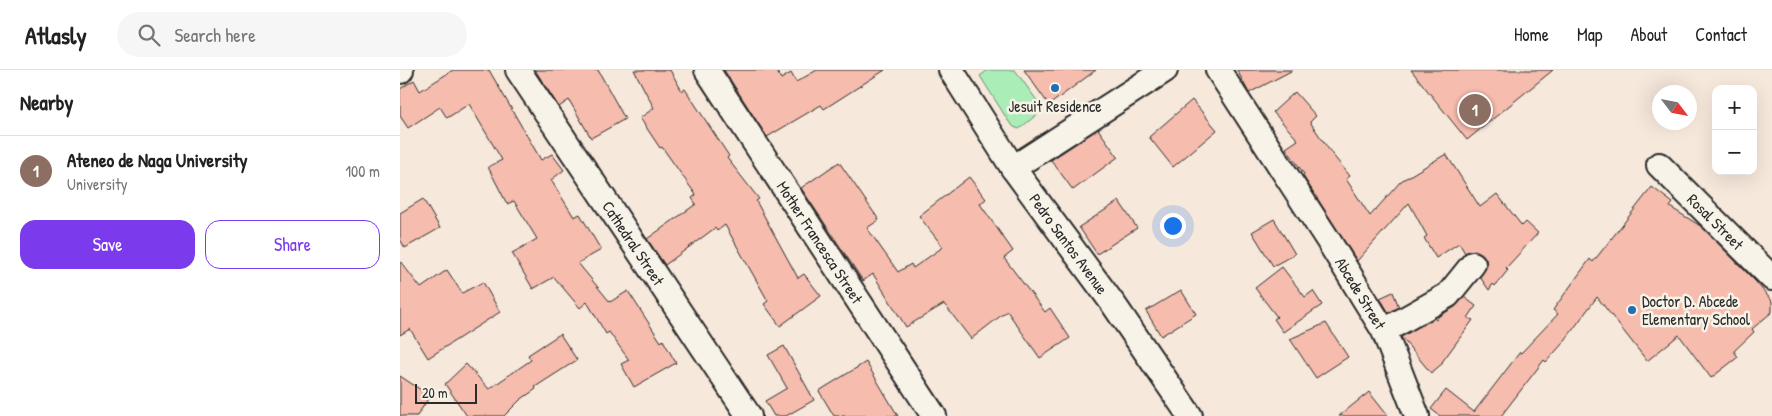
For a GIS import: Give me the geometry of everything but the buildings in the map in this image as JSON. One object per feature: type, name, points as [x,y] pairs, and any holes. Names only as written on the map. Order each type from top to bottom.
[{"type":"street","name":"Cathedral Street","points":[[518,70],[748,416]]},
{"type":"street","name":"Mother Francesca Street","points":[[707,70],[934,416]]},
{"type":"street","name":"Pedro Santos Avenue","points":[[951,70],[1013,168],[1114,305],[1190,416]]},
{"type":"street","points":[[1013,168],[1165,70]]},
{"type":"street","name":"Abcede Street","points":[[1218,70],[1384,331],[1417,416]]},
{"type":"street","name":"Rosal Street","points":[[1659,166],[1772,278]]},
{"type":"street","points":[[1384,331],[1448,295],[1473,264]]},
{"type":"green space","points":[[988,70],[1015,70],[1038,102],[1039,113],[1019,129],[1014,127],[980,76]]},
{"type":"place","name":"Jesuit Residence","points":[[1055,88]]},
{"type":"place","name":"Ateneo de Naga University","points":[[1475,110]]},
{"type":"place","name":"Doctor D. Abcede Elementary School","points":[[1632,310]]}]
